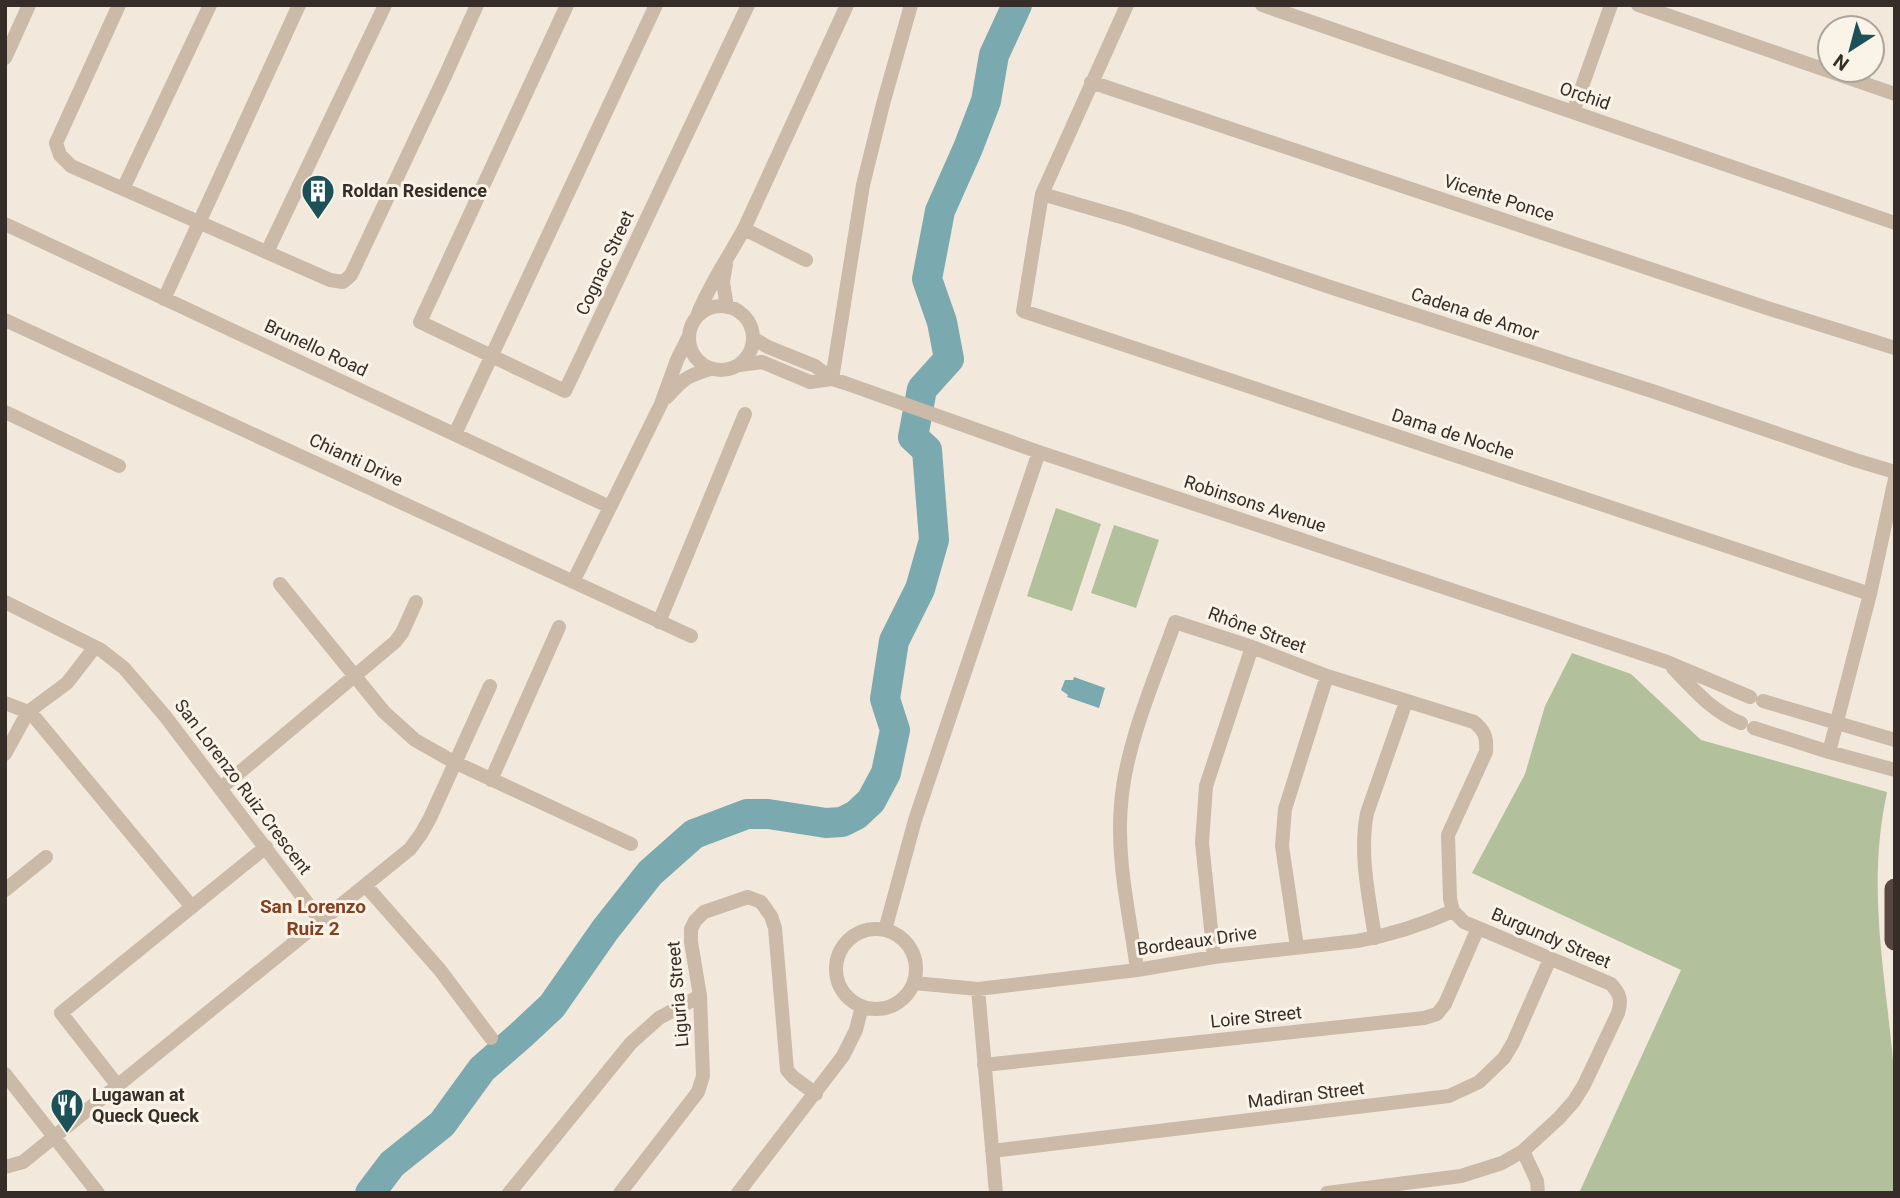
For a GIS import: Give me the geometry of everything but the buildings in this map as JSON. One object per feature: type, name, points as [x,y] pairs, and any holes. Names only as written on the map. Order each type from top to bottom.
[{"type":"highway","points":[[1895,889],[1895,940]]},
{"type":"street","points":[[5,58],[29,5]]},
{"type":"street","points":[[119,5],[56,143],[60,155],[71,166],[330,280],[343,282],[351,275],[477,5]]},
{"type":"street","points":[[123,188],[210,5]]},
{"type":"street","points":[[164,299],[299,5]]},
{"type":"street","points":[[267,252],[385,5]]},
{"type":"street","name":"Cognac Street","points":[[567,5],[420,322],[565,391],[748,5]]},
{"type":"street","points":[[455,434],[656,5]]},
{"type":"street","points":[[573,582],[661,404],[691,326],[713,280],[726,263],[744,229],[848,5]]},
{"type":"street","points":[[839,381],[863,184],[911,5]]},
{"type":"street","points":[[1042,194],[1126,5]]},
{"type":"street","name":"Orchid","points":[[1262,5],[1895,223]]},
{"type":"street","points":[[1573,112],[1611,5]]},
{"type":"street","points":[[1638,5],[1895,94]]},
{"type":"street","name":"Vicente Ponce","points":[[1091,82],[1755,304],[1895,348]]},
{"type":"street","name":"Dama de Noche","points":[[1042,194],[1023,311],[1870,594]]},
{"type":"street","name":"Cadena de Amor","points":[[1042,194],[1128,219],[1895,472]]},
{"type":"street","name":"Brunello Road","points":[[5,224],[610,507]]},
{"type":"street","points":[[744,229],[806,260]]},
{"type":"street","points":[[726,263],[723,282],[727,307]]},
{"type":"street","points":[[689,336],[694,356],[701,364],[720,371],[740,365],[752,348],[754,338],[751,327],[746,318],[737,311],[716,306],[697,316]]},
{"type":"street","name":"Chianti Drive","points":[[5,320],[691,636]]},
{"type":"street","name":"Robinsons Avenue","points":[[754,338],[768,348],[815,366],[839,381],[1039,452],[1667,662],[1756,699],[1895,740]]},
{"type":"street","name":"Robinsons Avenue","points":[[740,365],[762,362],[810,382],[839,381]]},
{"type":"street","points":[[661,404],[680,382],[690,375],[710,369]]},
{"type":"street","points":[[5,412],[119,466]]},
{"type":"street","points":[[659,622],[746,414]]},
{"type":"street","points":[[885,930],[915,820],[1039,452]]},
{"type":"street","points":[[1829,752],[1870,594],[1895,479]]},
{"type":"street","points":[[280,584],[384,712],[415,740],[491,780],[631,844]]},
{"type":"street","name":"San Lorenzo Ruiz Crescent","points":[[5,602],[95,647],[124,668],[221,788],[321,921]]},
{"type":"street","points":[[221,788],[395,642],[416,603]]},
{"type":"street","name":"Rhône Street","points":[[1137,970],[1122,865],[1121,804],[1134,739],[1175,622],[1252,647],[1327,676],[1474,722],[1484,731],[1487,740],[1486,752],[1448,835],[1450,899],[1453,911]]},
{"type":"street","points":[[491,780],[559,627]]},
{"type":"street","points":[[5,754],[28,712],[67,683],[95,647]]},
{"type":"street","points":[[1214,957],[1202,843],[1206,786],[1252,647]]},
{"type":"street","name":"Robinsons Avenue","points":[[1667,662],[1709,705],[1726,718],[1829,752],[1895,770]]},
{"type":"street","points":[[1297,947],[1282,846],[1285,809],[1327,676]]},
{"type":"street","points":[[5,1167],[23,1162],[402,856],[421,834],[490,686]]},
{"type":"street","points":[[1375,937],[1364,858],[1364,830],[1367,813],[1406,702]]},
{"type":"street","points":[[5,703],[32,713],[192,907]]},
{"type":"street","points":[[118,1086],[61,1013],[266,847]]},
{"type":"street","points":[[5,890],[46,857]]},
{"type":"street","points":[[366,886],[440,970],[491,1038]]},
{"type":"street","name":"Liguria Street","points":[[620,1193],[698,1092],[703,1076],[700,996],[691,929],[704,912],[748,897],[761,902],[771,916],[775,928],[788,1070],[816,1094]]},
{"type":"street","name":"Bordeaux Drive","points":[[915,977],[943,985],[978,989],[1137,970],[1214,957],[1375,937],[1425,924],[1453,911]]},
{"type":"street","name":"Burgundy Street","points":[[1326,1193],[1461,1177],[1502,1163],[1523,1151],[1574,1101],[1618,1013],[1621,1002],[1619,992],[1611,984],[1464,922],[1453,911]]},
{"type":"street","name":"Loire Street","points":[[984,1065],[1424,1018],[1437,1014],[1445,1004],[1478,928]]},
{"type":"street","points":[[872,929],[885,930],[908,945],[915,957],[915,977],[908,994],[898,1003],[887,1008],[862,1006],[850,999],[837,977],[840,951],[848,940],[859,933],[872,929]]},
{"type":"street","name":"Madiran Street","points":[[992,1150],[1450,1096],[1479,1082],[1504,1058],[1550,960]]},
{"type":"street","points":[[978,989],[996,1193]]},
{"type":"street","points":[[509,1193],[631,1043],[659,1018],[700,996]]},
{"type":"street","points":[[738,1193],[843,1056],[856,1030],[862,1006]]},
{"type":"street","points":[[5,1074],[98,1193]]},
{"type":"street","points":[[1523,1151],[1537,1181],[1538,1193]]},
{"type":"green space","points":[[1056,508],[1101,524],[1072,611],[1027,596]]},
{"type":"green space","points":[[1114,525],[1159,540],[1136,608],[1091,593]]},
{"type":"green space","points":[[1572,653],[1631,674],[1701,740],[1887,792],[1878,867],[1878,903],[1895,1085],[1895,1193],[1579,1193],[1681,970],[1472,873],[1525,774],[1545,706]]},
{"type":"water","points":[[1074,677],[1105,688],[1099,708],[1067,697],[1061,690],[1065,680],[1073,680]]},
{"type":"waterway","points":[[370,1193],[392,1164],[442,1124],[482,1069],[552,1006],[605,930],[650,873],[694,834],[747,814],[768,814],[826,823],[842,822],[856,815],[871,801],[886,773],[895,730],[885,699],[894,641],[920,589],[934,540],[927,450],[913,437],[922,389],[949,359],[942,322],[927,279],[940,211],[986,101],[994,55],[1017,5]]},
{"type":"place","name":"Roldan Residence","points":[[318,221]]},
{"type":"place","name":"Lugawan at Queck Queck","points":[[67,1135]]},
{"type":"district","name":"San Lorenzo Ruiz 2","points":[[313,917]]}]
